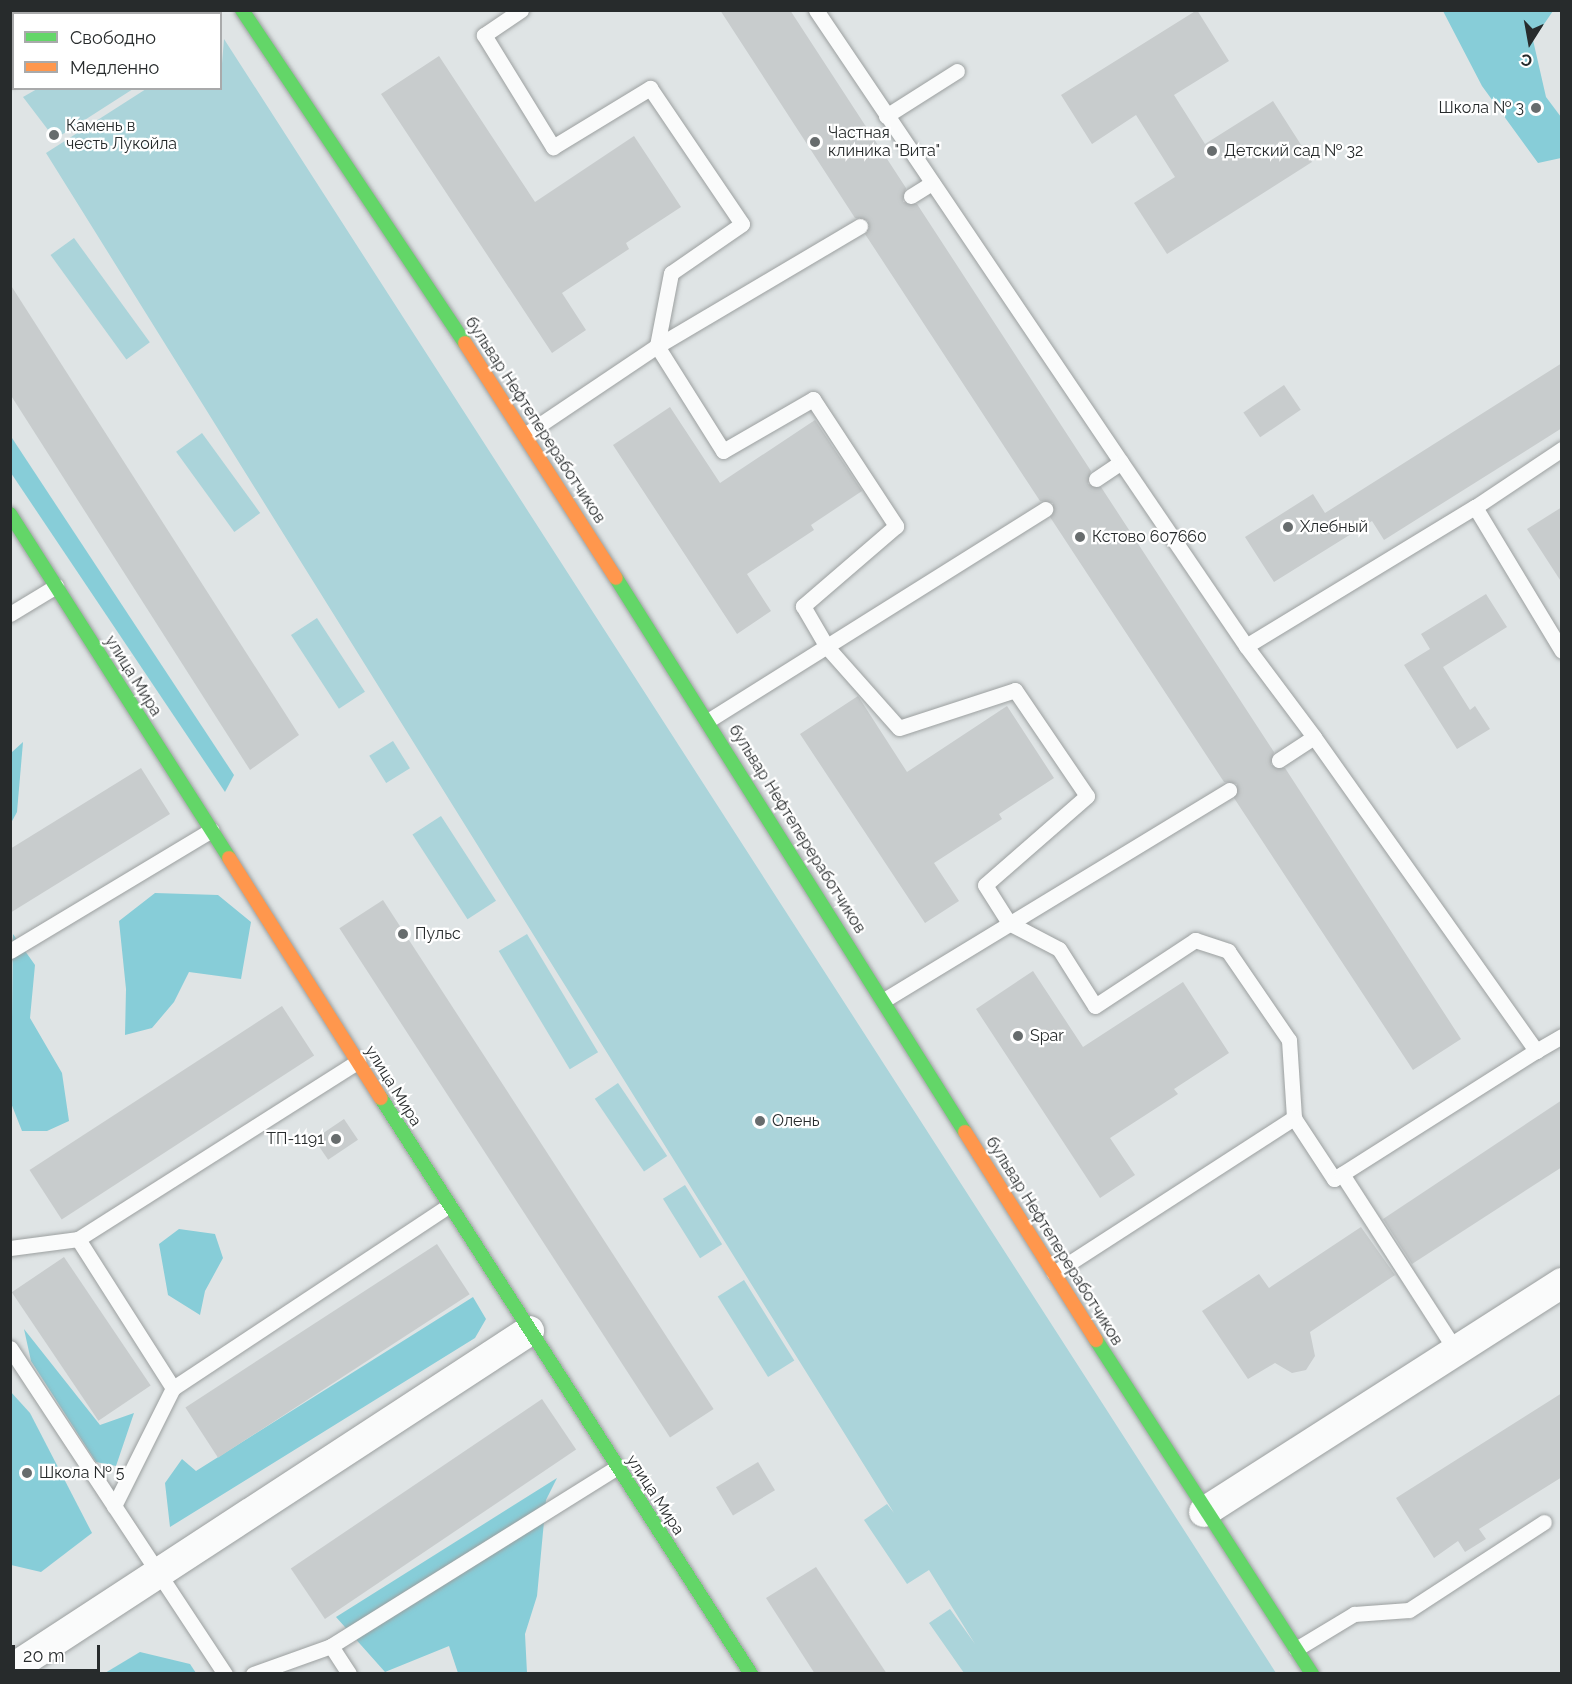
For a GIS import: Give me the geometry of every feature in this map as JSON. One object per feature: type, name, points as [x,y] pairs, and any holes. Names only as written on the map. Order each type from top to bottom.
[{"type":"street","name":"бульвар Нефтепереработчиков","points":[[242,10],[526,434],[709,720],[1204,1512],[1311,1674]]},
{"type":"street","name":"улица Мира","points":[[10,514],[529,1331],[751,1674]]},
{"type":"street","points":[[1204,1512],[1562,1283]]},
{"type":"street","points":[[10,1670],[529,1331]]},
{"type":"lane","points":[[521,10],[484,34],[553,147],[650,88],[742,224],[671,273],[657,346],[723,451],[813,399],[896,526],[803,606],[827,646],[899,728],[1015,690],[1087,796],[985,885],[1009,923],[1059,949],[1095,1006],[1195,940],[1228,951],[1289,1040],[1294,1118],[1334,1179],[1562,1036]]},
{"type":"lane","points":[[816,10],[1246,646],[1314,737],[1536,1052]]},
{"type":"lane","points":[[886,116],[957,71]]},
{"type":"lane","points":[[911,196],[932,183]]},
{"type":"lane","points":[[526,434],[657,346],[860,226]]},
{"type":"lane","points":[[1246,646],[1475,507],[1562,449]]},
{"type":"lane","points":[[1096,479],[1121,462]]},
{"type":"lane","points":[[1475,507],[1562,651]]},
{"type":"lane","points":[[709,720],[1045,510]]},
{"type":"lane","points":[[10,614],[56,586]]},
{"type":"lane","points":[[1279,760],[1314,737]]},
{"type":"lane","points":[[884,1000],[1229,790]]},
{"type":"lane","points":[[10,951],[211,830]]},
{"type":"lane","points":[[10,1248],[78,1239],[358,1061]]},
{"type":"lane","points":[[1054,1273],[1294,1118]]},
{"type":"lane","points":[[1342,1174],[1456,1351]]},
{"type":"lane","points":[[114,1506],[173,1388],[449,1205]]},
{"type":"lane","points":[[78,1239],[173,1388]]},
{"type":"lane","points":[[10,1348],[225,1674]]},
{"type":"lane","points":[[253,1674],[331,1646],[617,1467]]},
{"type":"lane","points":[[1296,1649],[1354,1614],[1409,1610],[1544,1522]]},
{"type":"lane","points":[[331,1646],[349,1674]]},
{"type":"shaded area","points":[[11,10],[83,11],[12,12],[11,56]]},
{"type":"shaded area","name":"Школа № 3","points":[[1443,11],[1553,11],[1533,40],[1546,97],[1561,117],[1561,158],[1538,163],[1482,86]]},
{"type":"shaded area","points":[[224,39],[1276,1673],[964,1673],[929,1623],[950,1609],[975,1644],[929,1570],[907,1584],[864,1520],[887,1504],[894,1513],[46,153],[144,90],[222,90]]},
{"type":"shaded area","points":[[35,90],[131,90],[55,139],[23,97]]},
{"type":"shaded area","points":[[74,238],[150,342],[126,359],[51,255]]},
{"type":"shaded area","points":[[202,433],[260,513],[234,532],[176,452]]},
{"type":"shaded area","points":[[10,435],[234,775],[225,792],[11,473]]},
{"type":"shaded area","points":[[317,618],[365,692],[339,709],[291,635]]},
{"type":"shaded area","points":[[393,741],[410,768],[386,783],[369,756]]},
{"type":"shaded area","points":[[23,742],[17,812],[11,823],[11,753]]},
{"type":"shaded area","points":[[441,816],[496,901],[467,919],[412,835]]},
{"type":"shaded area","points":[[155,893],[218,895],[251,922],[241,979],[189,972],[174,1002],[152,1028],[125,1035],[126,989],[119,921]]},
{"type":"shaded area","points":[[13,934],[35,965],[30,1018],[62,1073],[69,1121],[47,1131],[22,1131],[11,1103]]},
{"type":"shaded area","points":[[527,934],[598,1052],[570,1069],[499,951]]},
{"type":"shaded area","points":[[618,1083],[667,1156],[644,1172],[595,1099]]},
{"type":"shaded area","points":[[685,1185],[722,1244],[700,1258],[663,1199]]},
{"type":"shaded area","points":[[179,1229],[215,1234],[223,1258],[205,1291],[200,1315],[168,1295],[159,1244]]},
{"type":"shaded area","points":[[744,1280],[794,1361],[768,1377],[718,1296]]},
{"type":"shaded area","points":[[473,1297],[486,1319],[475,1338],[170,1527],[165,1483],[182,1459],[196,1471]]},
{"type":"shaded area","points":[[24,1329],[100,1425],[134,1413],[116,1466],[96,1462],[31,1361]]},
{"type":"shaded area","points":[[10,1391],[30,1413],[92,1533],[41,1572],[11,1565]]},
{"type":"shaded area","points":[[557,1478],[546,1500],[537,1596],[525,1634],[527,1673],[458,1673],[449,1646],[385,1672],[336,1617]]},
{"type":"shaded area","points":[[140,1652],[190,1664],[196,1673],[105,1673]]},
{"type":"building","points":[[720,10],[790,10],[906,188],[903,202],[917,204],[1091,471],[1088,484],[1101,487],[1274,752],[1271,765],[1285,768],[1461,1039],[1413,1070],[1234,798],[1237,784],[1224,782],[1050,517],[1053,503],[1040,501],[865,234],[868,221],[855,218]]},
{"type":"building","points":[[1197,10],[1229,61],[1174,95],[1205,144],[1273,101],[1312,162],[1167,254],[1134,203],[1175,177],[1136,115],[1092,144],[1061,95]]},
{"type":"building","points":[[439,56],[535,202],[634,136],[681,207],[626,243],[629,249],[562,293],[586,330],[552,353],[381,94]]},
{"type":"building","points":[[10,284],[299,735],[250,770],[10,394]]},
{"type":"building","points":[[1562,363],[1562,428],[1384,540],[1372,521],[1274,582],[1245,537],[1313,494],[1325,513]]},
{"type":"building","points":[[1284,385],[1301,410],[1260,437],[1243,412]]},
{"type":"building","points":[[670,407],[720,483],[815,420],[862,491],[811,525],[814,530],[747,574],[771,611],[737,634],[613,445]]},
{"type":"building","points":[[1562,507],[1562,583],[1527,529]]},
{"type":"building","points":[[1486,594],[1507,627],[1443,667],[1470,710],[1475,706],[1490,729],[1457,749],[1404,665],[1430,649],[1421,634]]},
{"type":"building","points":[[858,696],[907,772],[1007,706],[1054,778],[999,814],[1002,819],[934,863],[959,901],[925,923],[800,734]]},
{"type":"building","points":[[141,768],[170,814],[10,913],[10,849]]},
{"type":"building","points":[[383,900],[714,1409],[670,1437],[339,928]]},
{"type":"building","points":[[1033,971],[1083,1047],[1183,982],[1229,1053],[1174,1089],[1178,1094],[1110,1138],[1135,1175],[1100,1198],[976,1009]]},
{"type":"building","points":[[282,1006],[314,1055],[62,1219],[30,1170]]},
{"type":"building","points":[[1562,1100],[1562,1167],[1412,1264],[1383,1219]]},
{"type":"building","name":"ТП-1191","points":[[344,1119],[358,1140],[328,1160],[314,1139]]},
{"type":"building","points":[[1361,1227],[1395,1275],[1310,1332],[1315,1356],[1306,1370],[1292,1373],[1275,1363],[1248,1379],[1202,1311],[1259,1274],[1269,1288]]},
{"type":"building","points":[[437,1244],[470,1294],[218,1458],[185,1407]]},
{"type":"building","points":[[64,1257],[151,1386],[98,1421],[12,1292]]},
{"type":"building","points":[[1562,1393],[1562,1477],[1479,1529],[1486,1539],[1465,1552],[1458,1541],[1434,1558],[1396,1498]]},
{"type":"building","points":[[542,1399],[576,1450],[325,1619],[291,1568]]},
{"type":"building","points":[[758,1462],[775,1490],[733,1516],[716,1487]]},
{"type":"building","points":[[816,1567],[887,1674],[815,1674],[766,1598]]},
{"type":"traffic: fast","points":[[242,10],[465,343]]},
{"type":"traffic: fast","points":[[10,514],[229,858]]},
{"type":"traffic: fast","points":[[616,578],[965,1132]]},
{"type":"traffic: fast","points":[[381,1098],[751,1674]]},
{"type":"traffic: fast","points":[[1096,1340],[1312,1674]]},
{"type":"traffic: slow","points":[[465,343],[616,578]]},
{"type":"traffic: slow","points":[[229,858],[381,1098]]},
{"type":"traffic: slow","points":[[965,1132],[1096,1340]]},
{"type":"place","name":"Школа № 3","points":[[1536,108]]},
{"type":"place","name":"Камень в честь Лукойла","points":[[54,135]]},
{"type":"place","name":"Чаcтная клиника \"Вита\"","points":[[815,142]]},
{"type":"place","name":"Детский сад № 32","points":[[1212,151]]},
{"type":"place","name":"Хлебный","points":[[1288,527]]},
{"type":"place","name":"Кстово 607660","points":[[1080,537]]},
{"type":"place","name":"Пульс","points":[[403,934]]},
{"type":"place","name":"Spar","points":[[1018,1036]]},
{"type":"place","name":"Олень","points":[[760,1121]]},
{"type":"place","name":"ТП-1191","points":[[336,1139]]},
{"type":"place","name":"Школа № 5","points":[[27,1473]]}]
